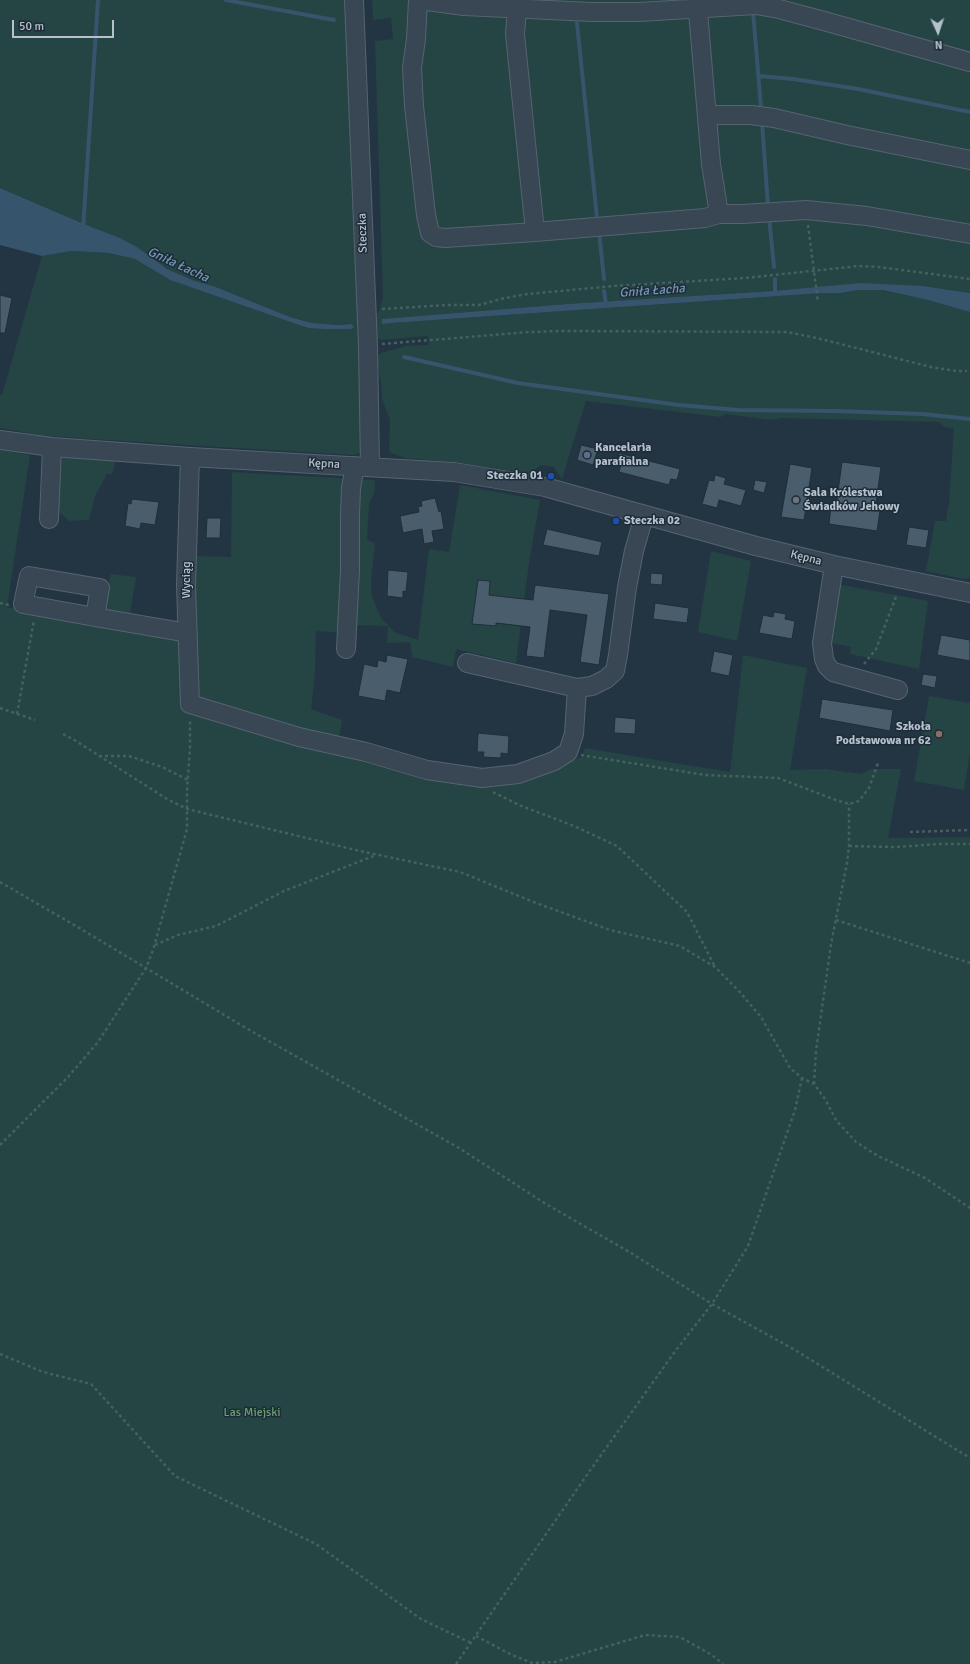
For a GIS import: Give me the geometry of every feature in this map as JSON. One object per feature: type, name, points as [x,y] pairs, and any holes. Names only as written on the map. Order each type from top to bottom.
[{"type":"street","name":"Steczka","points":[[346,649],[350,570],[350,515],[352,488],[362,466],[368,346],[354,0]]},
{"type":"street","points":[[970,62],[779,9],[748,5],[697,5],[639,12],[592,12],[516,4],[464,6],[419,0],[412,68],[414,106],[426,215],[430,233],[436,237],[445,238],[535,232],[705,218],[719,214],[806,210],[867,216],[970,234]]},
{"type":"street","points":[[516,4],[515,34],[535,232]]},
{"type":"street","points":[[697,5],[711,164],[719,214]]},
{"type":"street","points":[[707,115],[751,115],[774,118],[847,135],[970,160]]},
{"type":"street","name":"Kępna","points":[[0,440],[52,447],[190,457],[454,472],[545,487],[644,516],[756,546],[834,565],[970,593]]},
{"type":"street","points":[[49,519],[52,447]]},
{"type":"street","name":"Wyciąg","points":[[190,457],[186,585],[190,704]]},
{"type":"street","points":[[467,663],[577,688],[592,686],[606,679],[614,671],[618,655],[627,587],[634,550],[644,516]]},
{"type":"street","points":[[834,565],[822,644],[824,659],[827,666],[833,672],[898,690]]},
{"type":"street","points":[[95,617],[188,633]]},
{"type":"street","points":[[190,704],[299,737],[366,752],[427,770],[482,778],[518,774],[554,761],[568,752],[574,734],[577,688]]},
{"type":"path","points":[[806,210],[818,302]]},
{"type":"path","points":[[366,310],[479,305],[528,294],[614,286],[688,282],[859,266],[879,266],[970,279]]},
{"type":"path","points":[[368,346],[553,331],[636,330],[787,332],[818,338],[931,367],[966,371]]},
{"type":"path","points":[[859,679],[865,662],[876,649],[900,588]]},
{"type":"path","points":[[17,714],[35,612]]},
{"type":"path","points":[[0,1145],[68,1077],[98,1042],[146,968],[155,945],[187,829],[190,704]]},
{"type":"path","points":[[0,708],[35,720]]},
{"type":"path","points":[[63,734],[167,799],[187,809],[376,854],[460,872],[536,904],[610,930],[680,946],[715,967],[738,990],[761,1018],[790,1068],[802,1078],[814,1084],[825,1099],[836,1120],[856,1142],[878,1156],[925,1178],[970,1208]]},
{"type":"path","points":[[569,749],[584,756],[705,775],[778,778],[849,804],[859,801],[869,788],[878,763]]},
{"type":"path","points":[[99,756],[130,756],[162,767],[188,780]]},
{"type":"path","points":[[482,778],[483,783],[495,794],[574,826],[617,846],[686,912],[715,967]]},
{"type":"path","points":[[814,1084],[816,1051],[849,846],[849,804]]},
{"type":"path","points":[[910,832],[970,830]]},
{"type":"path","points":[[849,846],[896,847],[938,844],[970,844]]},
{"type":"path","points":[[155,945],[178,936],[216,926],[284,891],[376,854]]},
{"type":"path","points":[[0,882],[251,1031],[459,1148],[546,1204],[631,1253],[712,1304],[794,1350],[970,1458]]},
{"type":"path","points":[[836,920],[970,963]]},
{"type":"path","points":[[456,1664],[676,1350],[712,1304],[748,1246],[795,1110],[802,1078]]},
{"type":"path","points":[[0,1354],[43,1372],[91,1384],[175,1476],[316,1544],[421,1619],[470,1643]]},
{"type":"path","points":[[476,1636],[510,1654],[532,1663],[555,1662],[645,1635],[680,1637],[712,1655],[723,1664]]},
{"type":"green space","points":[[0,0],[350,0],[362,329],[361,450],[359,453],[355,455],[91,439],[38,435],[0,428],[0,395],[2,395],[42,256],[72,251],[109,253],[135,259],[170,280],[296,324],[324,329],[353,328],[348,324],[338,325],[312,323],[290,317],[216,287],[195,281],[167,269],[137,247],[120,238],[0,188]]},
{"type":"green space","points":[[372,0],[970,0],[970,293],[923,286],[822,287],[567,304],[383,319],[391,323],[822,293],[841,293],[858,290],[883,290],[924,299],[970,312],[970,578],[964,579],[926,571],[935,521],[946,521],[949,502],[954,429],[945,427],[939,422],[782,418],[771,420],[725,414],[721,417],[586,401],[562,479],[554,467],[540,465],[530,474],[455,462],[405,458],[389,452],[390,420],[382,399],[381,383],[376,358],[381,353],[406,346],[429,345],[428,336],[382,340],[376,338],[373,317],[378,313],[383,299],[375,41],[393,39],[391,18],[373,20]]},
{"type":"green space","name":"Las Miejski","points":[[0,450],[30,455],[7,607],[198,644],[194,556],[231,557],[232,472],[375,480],[374,494],[369,503],[367,540],[375,543],[371,580],[372,597],[381,618],[394,632],[418,640],[429,549],[449,552],[460,485],[540,500],[529,563],[516,663],[456,649],[453,667],[412,657],[410,642],[387,643],[388,626],[342,625],[341,633],[316,631],[315,672],[311,709],[342,720],[339,739],[398,771],[488,787],[582,757],[585,748],[730,772],[743,655],[807,668],[790,770],[825,769],[861,774],[871,769],[901,769],[888,838],[970,837],[970,1664],[0,1664]]},
{"type":"green space","points":[[63,457],[114,460],[115,465],[112,474],[107,474],[95,496],[89,520],[69,521],[56,509],[59,462]]},
{"type":"green space","points":[[711,551],[751,561],[737,641],[698,632]]},
{"type":"green space","points":[[111,574],[136,577],[130,613],[102,610]]},
{"type":"green space","points":[[837,584],[928,601],[919,669],[850,654],[851,647],[828,642]]},
{"type":"green space","points":[[929,696],[970,703],[970,753],[964,790],[914,781]]},
{"type":"water","name":"Gniła Łacha","points":[[0,188],[120,238],[137,247],[167,269],[195,281],[216,287],[290,317],[312,323],[338,325],[351,324],[354,327],[351,329],[324,329],[309,328],[296,324],[170,280],[135,259],[109,253],[72,251],[42,256],[0,245]]},
{"type":"water","name":"Gniła Łacha","points":[[861,283],[923,286],[970,293],[970,312],[924,299],[883,290],[858,290],[841,293],[822,293],[382,324],[382,319],[567,304],[772,291]]},
{"type":"building","points":[[0,295],[12,298],[5,333],[0,333]]},
{"type":"building","name":"Kancelaria parafialna","points":[[581,445],[598,449],[593,465],[577,460]]},
{"type":"building","points":[[619,453],[680,469],[677,480],[671,479],[669,485],[619,472],[621,464],[617,463]]},
{"type":"building","points":[[842,462],[881,467],[875,511],[880,511],[877,531],[829,524],[831,505],[836,506]]},
{"type":"building","name":"Sala Królestwa Świadków Jehowy","points":[[790,464],[812,468],[804,520],[781,517]]},
{"type":"building","points":[[715,475],[726,478],[724,484],[746,490],[741,506],[719,500],[717,508],[702,504],[709,480],[714,481]]},
{"type":"building","points":[[755,480],[767,482],[764,493],[753,490]]},
{"type":"building","points":[[435,498],[439,512],[441,511],[444,529],[432,531],[434,542],[424,544],[422,529],[403,533],[400,516],[419,512],[418,507],[422,506],[421,501]]},
{"type":"building","points":[[132,499],[159,502],[155,525],[141,523],[140,529],[125,526],[128,503],[131,504]]},
{"type":"building","points":[[207,518],[221,518],[220,538],[206,538]]},
{"type":"building","points":[[909,527],[929,530],[926,548],[906,545]]},
{"type":"building","points":[[547,529],[602,542],[599,556],[543,545]]},
{"type":"building","points":[[388,570],[408,572],[406,592],[403,591],[403,598],[387,596]]},
{"type":"building","points":[[651,573],[663,574],[662,585],[650,584]]},
{"type":"building","points":[[478,580],[490,581],[489,595],[533,600],[535,585],[609,594],[599,665],[580,662],[587,615],[550,610],[544,658],[526,656],[530,627],[496,623],[496,626],[472,624]]},
{"type":"building","points":[[655,603],[689,608],[687,623],[653,619]]},
{"type":"building","points":[[774,612],[786,614],[785,619],[795,621],[792,639],[759,633],[763,615],[773,617]]},
{"type":"building","points":[[941,635],[970,640],[970,661],[937,655]]},
{"type":"building","points":[[714,651],[733,655],[729,676],[710,672]]},
{"type":"building","points":[[387,655],[408,659],[400,693],[387,690],[385,701],[358,696],[364,664],[377,667],[378,660],[386,662]]},
{"type":"building","points":[[923,674],[937,676],[935,688],[921,685]]},
{"type":"building","points":[[822,699],[893,710],[890,731],[819,718]]},
{"type":"building","points":[[615,717],[636,719],[635,734],[614,733]]},
{"type":"building","points":[[478,733],[509,736],[508,754],[501,753],[501,758],[483,757],[484,752],[477,752]]},
{"type":"waterway","points":[[83,229],[98,0]]},
{"type":"waterway","points":[[226,0],[334,20]]},
{"type":"waterway","points":[[753,11],[761,108]]},
{"type":"waterway","points":[[577,23],[597,218]]},
{"type":"waterway","points":[[759,76],[793,79],[858,89],[970,112]]},
{"type":"waterway","points":[[762,122],[768,206]]},
{"type":"waterway","points":[[769,217],[774,267]]},
{"type":"waterway","points":[[599,232],[604,279]]},
{"type":"waterway","points":[[775,279],[775,293]]},
{"type":"waterway","points":[[604,291],[606,305]]},
{"type":"waterway","points":[[404,357],[518,383],[679,405],[738,410],[923,414],[970,419]]},
{"type":"place","name":"Kancelaria parafialna","points":[[587,455]]},
{"type":"place","name":"Steczka 01","points":[[551,476]]},
{"type":"place","name":"Sala Królestwa Świadków Jehowy","points":[[796,500]]},
{"type":"place","name":"Steczka 02","points":[[616,521]]},
{"type":"place","name":"Szkoła Podstawowa nr 62","points":[[939,734]]}]
